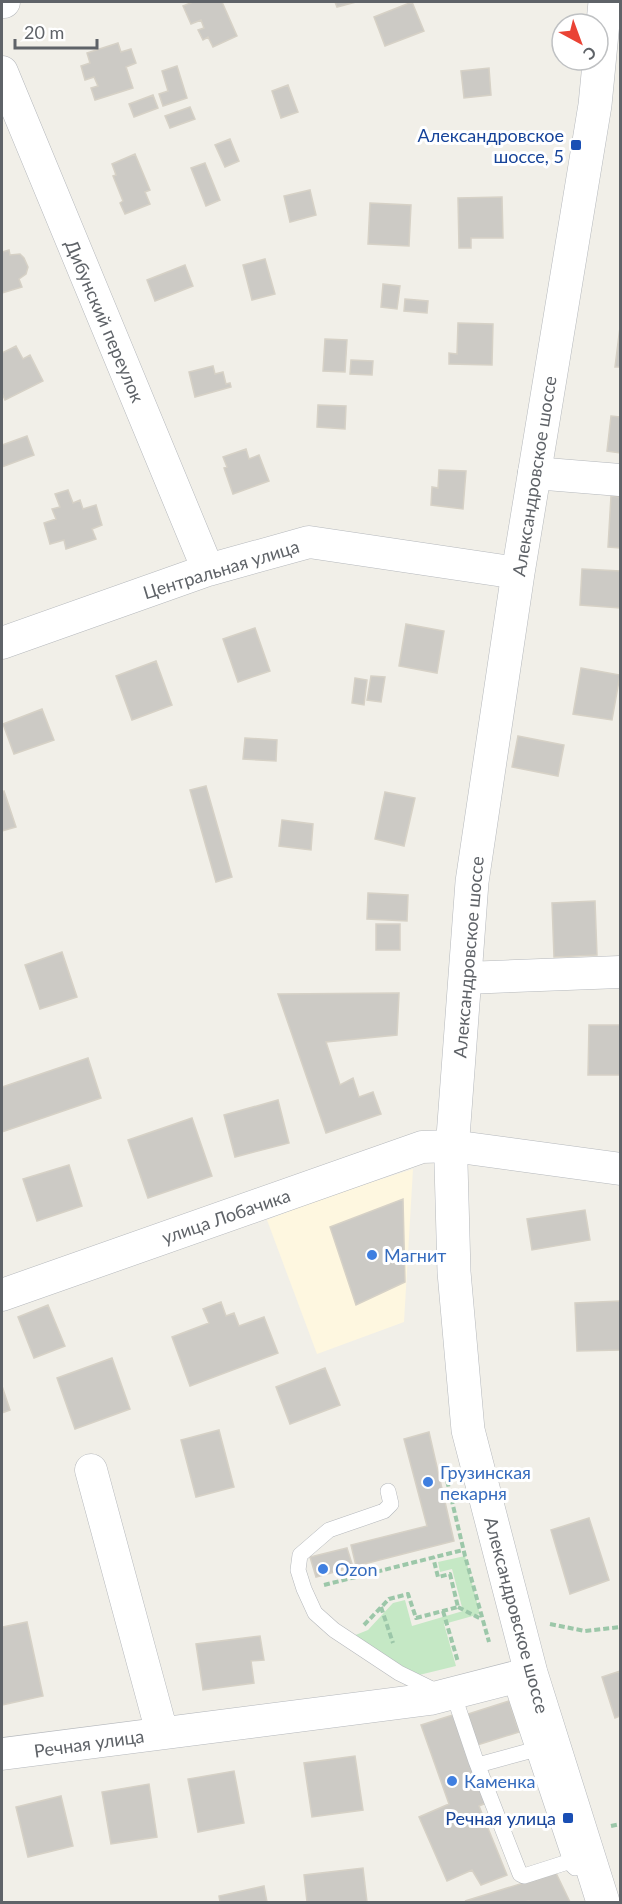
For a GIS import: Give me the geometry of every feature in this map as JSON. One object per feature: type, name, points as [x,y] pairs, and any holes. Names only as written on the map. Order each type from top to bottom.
[{"type":"street","name":"Александровское шоссе","points":[[589,1880],[520,1676],[520,1632],[468,1430],[454,1272],[451,1164],[472,882],[518,573],[595,105],[605,2]]},
{"type":"street","name":"Дибунский переулок","points":[[2,72],[208,570]]},
{"type":"street","points":[[534,473],[621,480]]},
{"type":"street","name":"Центральная улица","points":[[2,643],[208,570],[309,542],[518,573]]},
{"type":"street","points":[[465,978],[621,972]]},
{"type":"street","name":"улица Лобачика","points":[[2,1295],[422,1147],[452,1146],[621,1170]]},
{"type":"street","points":[[91,1470],[162,1732]]},
{"type":"street","name":"Речная улица","points":[[2,1754],[402,1703],[449,1695],[520,1676]]},
{"type":"lane","points":[[388,1491],[391,1504],[384,1511],[329,1530],[300,1555],[298,1570],[303,1589],[315,1613],[334,1630],[399,1673],[449,1695],[520,1874],[589,1880],[533,1750],[520,1676]]},
{"type":"lane","points":[[478,1765],[533,1750]]},
{"type":"path","points":[[318,1591],[322,1586],[463,1550]]},
{"type":"path","points":[[433,1557],[438,1577],[450,1574],[458,1607]]},
{"type":"path","points":[[355,1628],[364,1625],[389,1599],[408,1594],[416,1618],[458,1607],[482,1619]]},
{"type":"path","points":[[443,1611],[460,1667],[449,1695]]},
{"type":"path","points":[[520,1632],[537,1632],[550,1624],[585,1630],[621,1627]]},
{"type":"shaded area","points":[[413,1169],[404,1322],[317,1354],[267,1220],[325,1197]]},
{"type":"green space","points":[[465,1556],[480,1614],[444,1624],[456,1666],[419,1675],[392,1662],[353,1636],[368,1630],[393,1603],[405,1600],[412,1626],[463,1611],[452,1569],[440,1572],[438,1562]]},
{"type":"building","points":[[193,2],[222,2],[237,36],[213,47],[208,37],[203,40],[198,30],[204,28],[201,20],[191,24],[183,6]]},
{"type":"building","points":[[335,2],[356,2],[337,7]]},
{"type":"building","points":[[412,2],[424,31],[385,46],[374,17]]},
{"type":"building","points":[[118,43],[121,52],[131,49],[136,63],[126,67],[133,88],[95,100],[91,88],[98,86],[94,77],[85,80],[81,66],[90,63],[87,53]]},
{"type":"building","points":[[177,66],[187,98],[163,106],[159,94],[168,91],[162,71]]},
{"type":"building","points":[[489,68],[491,95],[464,98],[461,71]]},
{"type":"building","points":[[288,85],[298,112],[281,118],[272,91]]},
{"type":"building","points":[[153,95],[158,108],[134,117],[129,104]]},
{"type":"building","points":[[190,107],[195,119],[170,128],[165,116]]},
{"type":"building","points":[[230,139],[239,161],[225,167],[215,145]]},
{"type":"building","points":[[135,154],[150,190],[145,192],[150,204],[125,214],[120,203],[123,201],[113,176],[116,175],[112,164]]},
{"type":"building","points":[[205,163],[220,200],[206,206],[191,168]]},
{"type":"building","points":[[310,190],[316,215],[290,222],[284,196]]},
{"type":"building","points":[[502,197],[503,238],[471,238],[471,248],[459,248],[458,198]]},
{"type":"building","points":[[370,203],[411,205],[409,246],[368,244]]},
{"type":"building","points":[[9,250],[10,255],[20,254],[28,267],[26,274],[19,279],[22,287],[2,293],[2,252]]},
{"type":"building","points":[[265,259],[275,294],[252,300],[243,265]]},
{"type":"building","points":[[185,265],[193,286],[155,301],[147,280]]},
{"type":"building","points":[[383,284],[400,286],[397,309],[381,307]]},
{"type":"building","points":[[405,299],[428,301],[427,313],[404,311]]},
{"type":"building","points":[[458,323],[493,324],[492,365],[449,364],[449,353],[457,354]]},
{"type":"building","points":[[620,327],[620,367],[615,367]]},
{"type":"building","points":[[325,339],[347,340],[345,372],[323,371]]},
{"type":"building","points":[[16,346],[23,359],[30,355],[43,381],[5,400],[2,393],[2,353]]},
{"type":"building","points":[[351,360],[373,361],[372,375],[350,374]]},
{"type":"building","points":[[213,366],[215,374],[223,372],[226,384],[230,383],[231,387],[195,397],[189,372]]},
{"type":"building","points":[[318,405],[346,406],[345,429],[317,427]]},
{"type":"building","points":[[611,416],[620,417],[620,453],[607,451]]},
{"type":"building","points":[[27,436],[34,455],[2,467],[2,445]]},
{"type":"building","points":[[246,449],[249,459],[259,455],[269,481],[233,494],[224,468],[227,467],[223,457]]},
{"type":"building","points":[[439,470],[466,471],[463,509],[431,505],[432,487],[438,488]]},
{"type":"building","points":[[68,490],[73,503],[80,500],[83,509],[96,505],[102,525],[92,529],[96,539],[66,549],[64,540],[50,544],[44,523],[56,519],[52,509],[60,507],[55,494]]},
{"type":"building","points":[[611,496],[620,497],[620,548],[608,547]]},
{"type":"building","points":[[582,569],[620,571],[620,608],[580,605]]},
{"type":"building","points":[[406,624],[444,631],[437,673],[399,666]]},
{"type":"building","points":[[255,628],[270,671],[238,682],[223,639]]},
{"type":"building","points":[[156,661],[172,705],[132,720],[116,676]]},
{"type":"building","points":[[581,668],[620,675],[612,720],[573,714]]},
{"type":"building","points":[[371,676],[385,677],[381,702],[367,700]]},
{"type":"building","points":[[355,678],[367,680],[364,705],[352,703]]},
{"type":"building","points":[[42,709],[54,740],[14,754],[3,724]]},
{"type":"building","points":[[518,736],[564,745],[558,776],[512,767]]},
{"type":"building","points":[[245,738],[277,740],[276,761],[243,759]]},
{"type":"building","points":[[206,786],[232,877],[216,882],[190,790]]},
{"type":"building","points":[[4,791],[16,827],[2,831],[2,792]]},
{"type":"building","points":[[385,792],[415,798],[404,846],[375,839]]},
{"type":"building","points":[[282,820],[313,824],[311,850],[279,846]]},
{"type":"building","points":[[368,893],[408,895],[407,921],[367,919]]},
{"type":"building","points":[[595,901],[597,955],[554,957],[552,903]]},
{"type":"building","points":[[376,924],[400,924],[400,950],[376,950]]},
{"type":"building","points":[[62,952],[77,997],[40,1009],[25,965]]},
{"type":"building","points":[[399,993],[397,1035],[326,1042],[340,1085],[353,1078],[359,1097],[373,1092],[381,1114],[326,1133],[278,994]]},
{"type":"building","points":[[589,1025],[620,1025],[620,1075],[588,1075]]},
{"type":"building","points":[[88,1058],[101,1098],[2,1132],[2,1087]]},
{"type":"building","points":[[278,1100],[289,1143],[235,1157],[224,1115]]},
{"type":"building","points":[[192,1118],[212,1176],[148,1198],[128,1140]]},
{"type":"building","points":[[69,1165],[82,1206],[37,1221],[23,1179]]},
{"type":"building","name":"Магнит","points":[[403,1199],[405,1282],[356,1305],[330,1227]]},
{"type":"building","points":[[585,1210],[590,1240],[532,1250],[527,1219]]},
{"type":"building","points":[[620,1301],[620,1350],[577,1351],[575,1303]]},
{"type":"building","points":[[221,1302],[226,1316],[234,1313],[239,1326],[264,1317],[278,1353],[190,1386],[172,1337],[209,1323],[203,1309]]},
{"type":"building","points":[[48,1305],[65,1346],[34,1358],[18,1317]]},
{"type":"building","points":[[112,1358],[130,1409],[75,1429],[57,1378]]},
{"type":"building","points":[[325,1368],[340,1405],[290,1424],[276,1387]]},
{"type":"building","points":[[2,1386],[10,1410],[2,1413]]},
{"type":"building","points":[[219,1430],[234,1487],[196,1497],[181,1440]]},
{"type":"building","name":"Грузинская пекарня","points":[[429,1432],[454,1541],[356,1566],[351,1545],[427,1526],[404,1439]]},
{"type":"building","points":[[589,1518],[609,1580],[570,1594],[551,1530]]},
{"type":"building","points":[[347,1548],[353,1567],[316,1577],[310,1557]]},
{"type":"building","points":[[27,1622],[43,1696],[2,1705],[2,1627]]},
{"type":"building","points":[[260,1636],[264,1660],[251,1661],[254,1683],[203,1690],[196,1644]]},
{"type":"building","points":[[620,1671],[620,1716],[615,1718],[602,1677]]},
{"type":"building","points":[[509,1701],[519,1732],[474,1746],[465,1715]]},
{"type":"building","points":[[453,1715],[486,1803],[479,1806],[507,1875],[481,1885],[472,1870],[447,1881],[419,1817],[449,1804],[421,1725]]},
{"type":"building","points":[[355,1756],[363,1810],[312,1817],[304,1763]]},
{"type":"building","points":[[234,1771],[244,1823],[198,1832],[188,1779]]},
{"type":"building","points":[[149,1784],[157,1837],[111,1844],[102,1792]]},
{"type":"building","points":[[61,1796],[73,1846],[28,1857],[16,1807]]},
{"type":"building","points":[[363,1868],[367,1902],[307,1902],[304,1875]]},
{"type":"building","points":[[556,1873],[570,1902],[465,1901]]},
{"type":"building","points":[[264,1886],[267,1902],[220,1902],[219,1896]]},
{"type":"place","name":"Александровское шоссе, 5","points":[[576,145]]},
{"type":"place","name":"Магнит","points":[[372,1255]]},
{"type":"place","name":"Грузинская пекарня","points":[[428,1482]]},
{"type":"place","name":"Ozon","points":[[323,1569]]},
{"type":"place","name":"Каменка","points":[[452,1781]]},
{"type":"place","name":"Речная улица","points":[[568,1818]]}]
